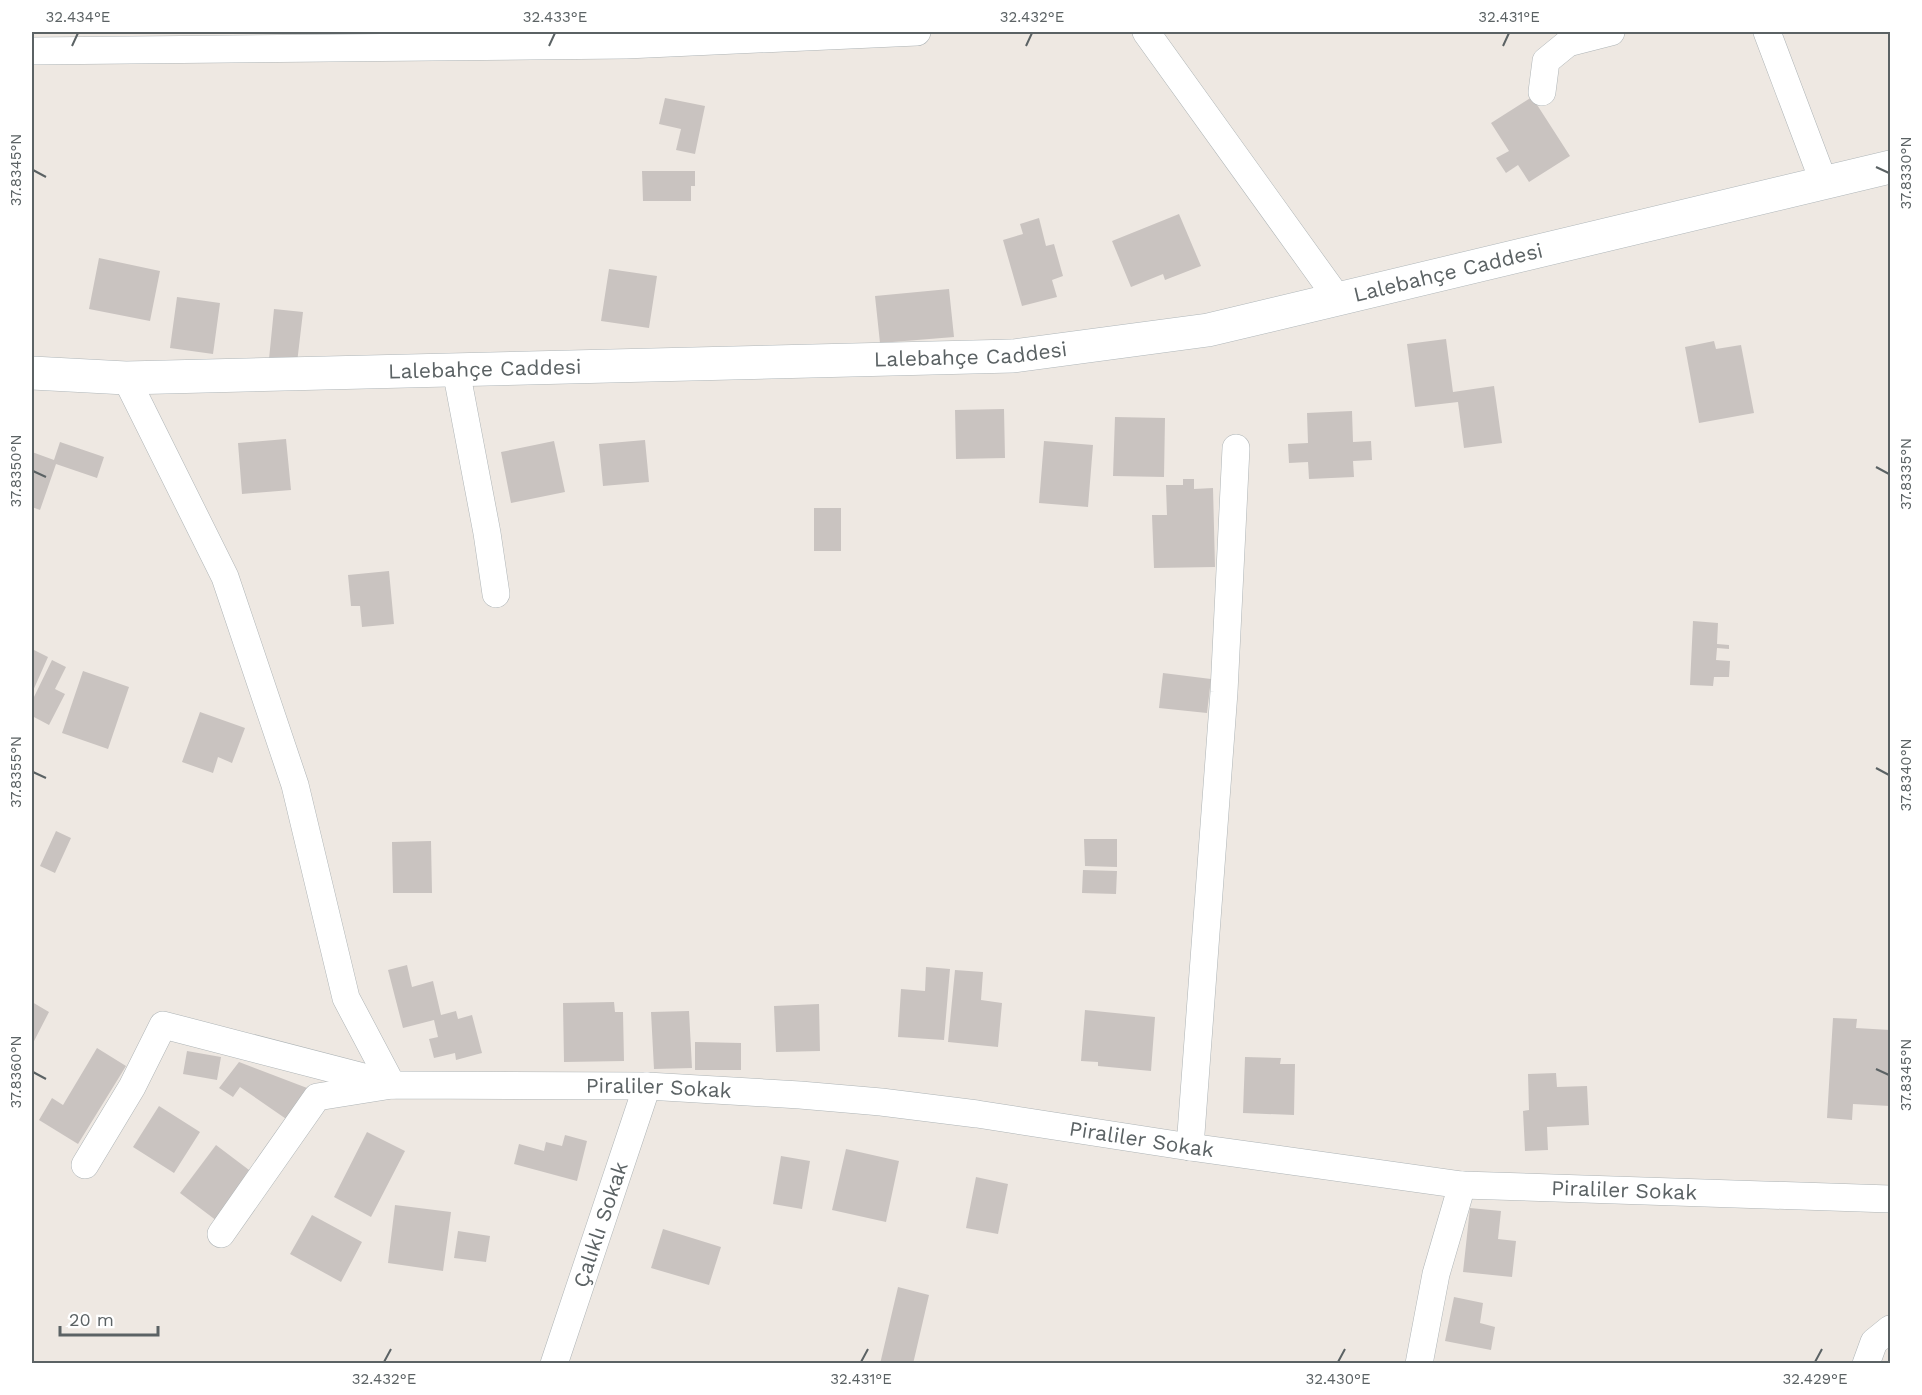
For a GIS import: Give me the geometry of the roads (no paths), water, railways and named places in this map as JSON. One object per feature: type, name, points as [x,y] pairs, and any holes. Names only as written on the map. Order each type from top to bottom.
[{"type":"street","points":[[32,51],[269,40],[627,38],[917,32]]},
{"type":"street","points":[[1146,32],[1338,299]]},
{"type":"street","points":[[1542,92],[1546,61],[1568,43],[1611,32]]},
{"type":"street","points":[[1767,32],[1824,183]]},
{"type":"street","name":"Lalebahçe Caddesi","points":[[32,373],[126,378],[1013,356],[1208,330],[1890,167]]},
{"type":"street","points":[[456,370],[496,594]]},
{"type":"street","points":[[126,378],[225,577],[295,785],[346,998],[392,1084]]},
{"type":"street","points":[[1190,1147],[1224,692],[1236,448]]},
{"type":"street","points":[[86,1165],[132,1087],[163,1025],[392,1084]]},
{"type":"street","points":[[221,1234],[317,1097],[392,1084]]},
{"type":"street","name":"Piraliler Sokak","points":[[392,1084],[647,1086],[881,1102],[1462,1185],[1890,1199]]},
{"type":"street","name":"Çalıklı Sokak","points":[[554,1364],[647,1086]]},
{"type":"street","points":[[1419,1364],[1436,1274],[1462,1185]]},
{"type":"street","points":[[1866,1364],[1874,1342],[1890,1329]]}]
